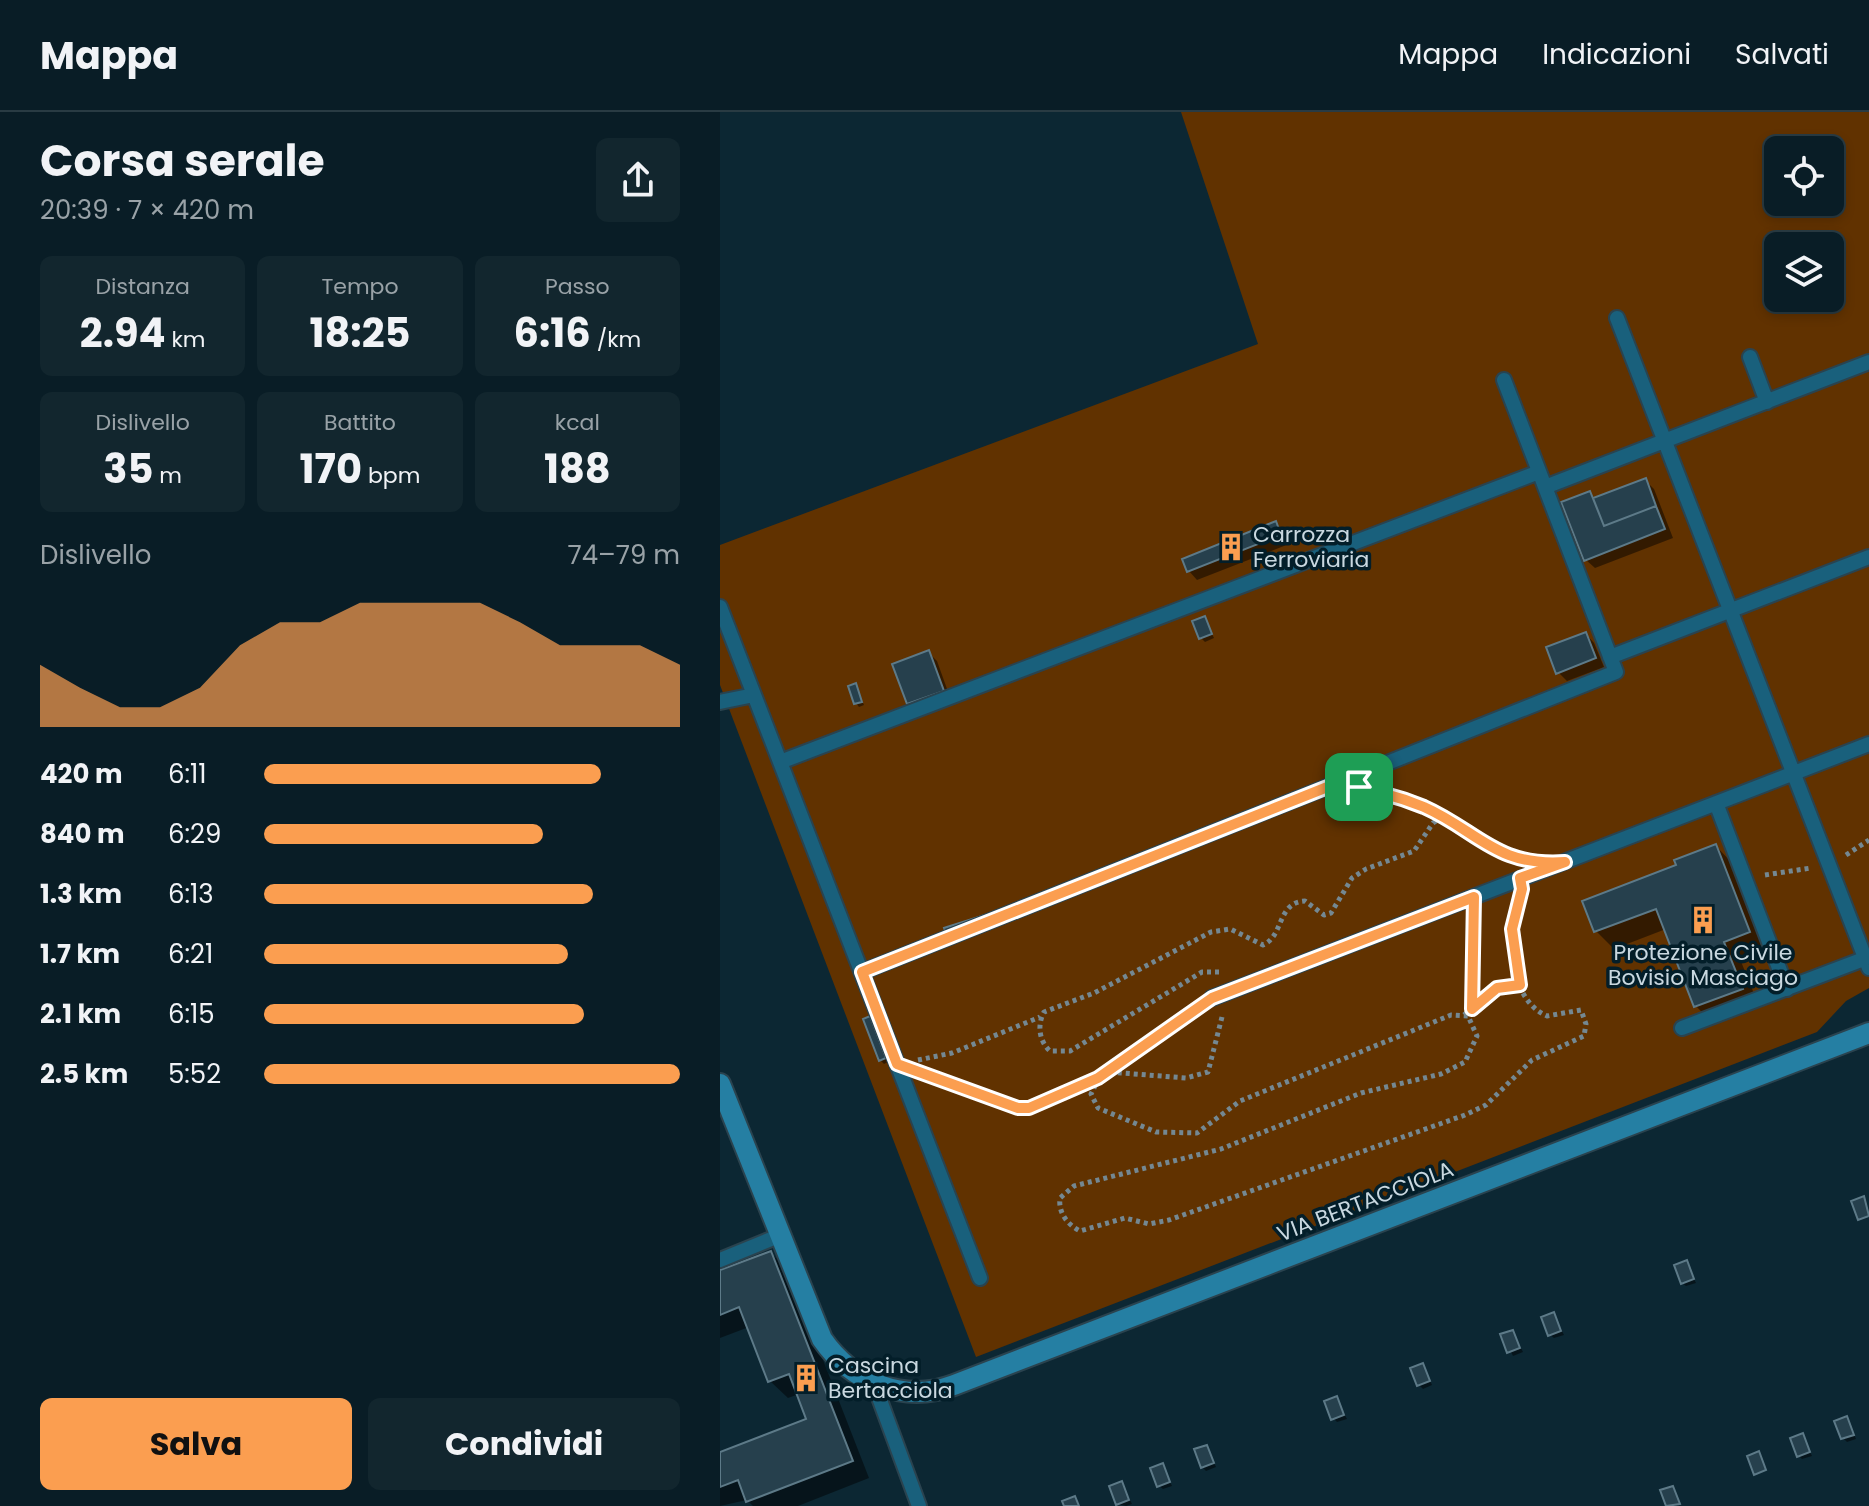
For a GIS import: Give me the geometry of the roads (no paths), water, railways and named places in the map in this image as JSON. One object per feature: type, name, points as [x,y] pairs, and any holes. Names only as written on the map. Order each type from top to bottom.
[{"type":"street","name":"VIA BERTACCIOLA","points":[[720,1084],[822,1339],[849,1369],[874,1384],[914,1392],[949,1387],[1869,1033]]},
{"type":"lane","points":[[1617,318],[1868,962],[1682,1028]]},
{"type":"lane","points":[[1750,357],[1767,402]]},
{"type":"lane","points":[[1545,487],[1869,362]]},
{"type":"lane","points":[[862,972],[1616,672],[1504,380]]},
{"type":"lane","points":[[780,762],[1539,472]]},
{"type":"lane","points":[[1610,657],[1869,557]]},
{"type":"lane","points":[[720,607],[980,1278]]},
{"type":"lane","points":[[720,702],[754,695]]},
{"type":"lane","points":[[1212,998],[1869,744]]},
{"type":"lane","points":[[1716,803],[1787,989]]},
{"type":"lane","points":[[720,1260],[781,1235]]},
{"type":"lane","points":[[874,1384],[919,1506]]},
{"type":"place","name":"Carrozza Ferroviaria","points":[[1231,547]]},
{"type":"place","name":"Protezione Civile Bovisio Masciago","points":[[1703,920]]},
{"type":"place","name":"Cascina Bertacciola","points":[[806,1378]]}]
